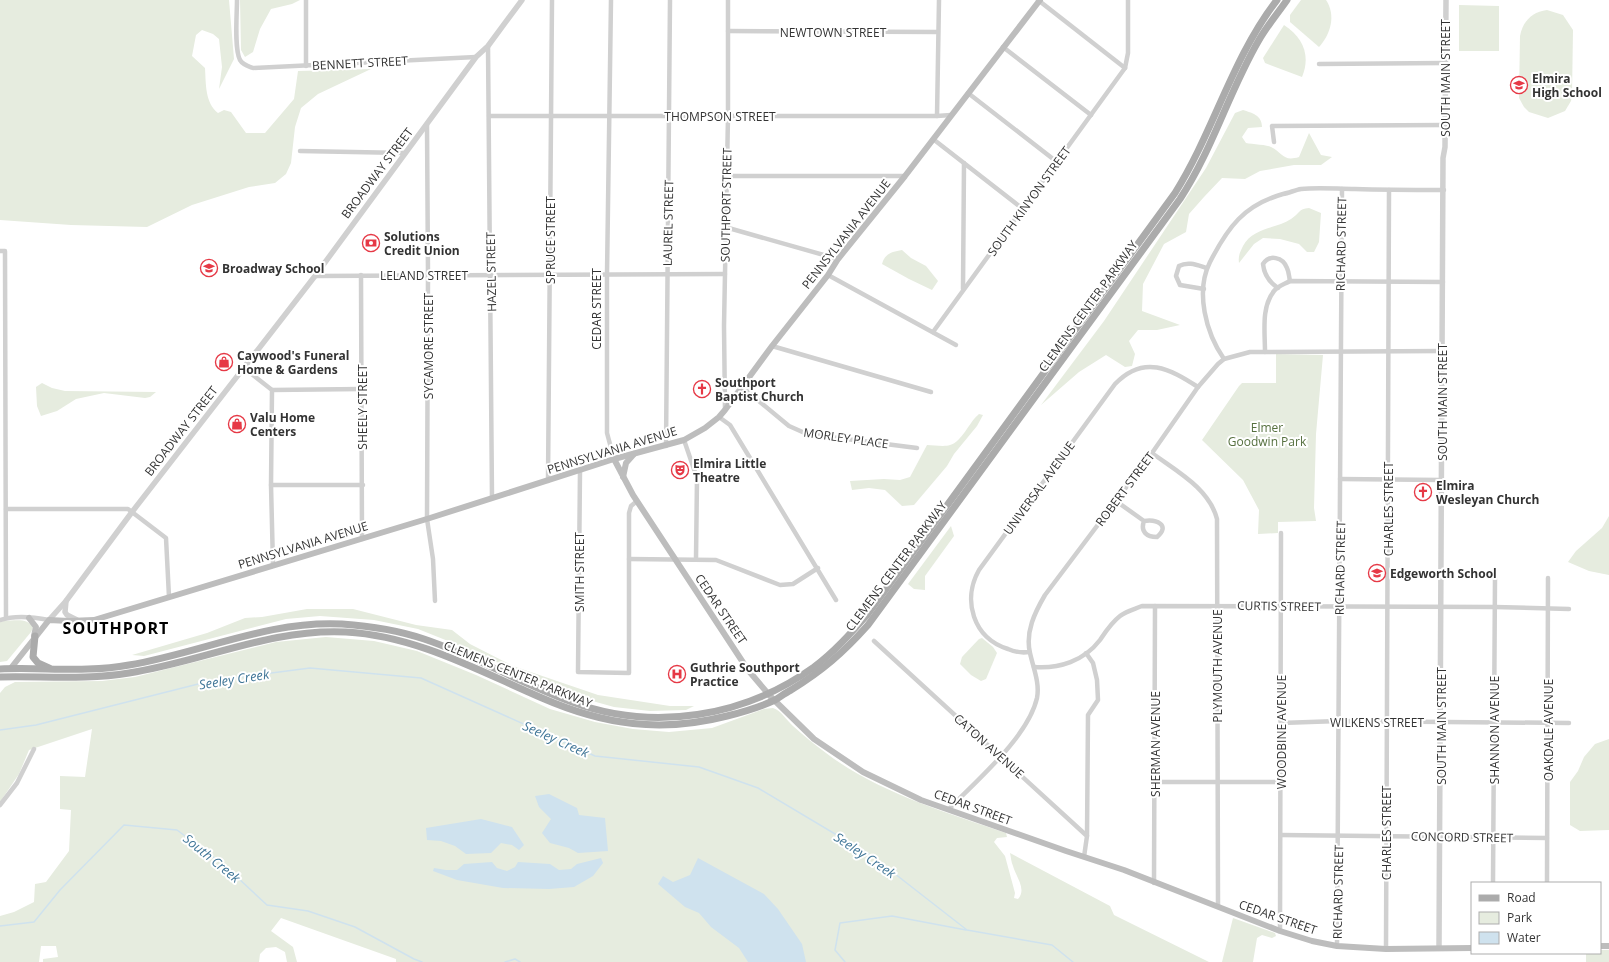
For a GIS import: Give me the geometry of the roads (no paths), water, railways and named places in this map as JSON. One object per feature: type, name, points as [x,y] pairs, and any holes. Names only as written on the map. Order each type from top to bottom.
[{"type":"main road","name":"PENNSYLVANIA AVENUE","points":[[49,620],[94,620],[427,519],[614,460],[666,446],[684,440],[705,428],[725,410],[772,346],[828,275],[838,259],[905,176],[1039,0]]},
{"type":"main road","name":"CLEMENS CENTER PARKWAY","points":[[0,669],[99,669],[129,665],[173,656],[278,629],[308,625],[340,624],[385,629],[422,639],[571,702],[615,714],[661,718],[690,716],[771,696],[814,667],[847,637],[867,615],[1175,193],[1191,166],[1242,55],[1257,28],[1277,0]]},
{"type":"main road","name":"CLEMENS CENTER PARKWAY","points":[[2,679],[128,674],[270,638],[300,633],[346,632],[387,637],[420,646],[570,709],[614,722],[645,725],[689,724],[734,715],[817,674],[852,643],[868,625],[1180,199],[1197,172],[1241,74],[1259,40],[1287,0]]},
{"type":"main road","points":[[623,477],[626,463],[634,454]]},
{"type":"main road","name":"CEDAR STREET","points":[[614,460],[637,501],[674,559],[748,670],[771,696],[814,739],[863,772],[921,800],[1124,870],[1280,931],[1312,941],[1337,946],[1386,949],[1471,948]]},
{"type":"main road","points":[[30,618],[36,627],[33,657],[38,663],[53,669]]},
{"type":"main road","name":"BROADWAY STREET","points":[[2,679],[49,620]]},
{"type":"street","name":"BENNETT STREET","points":[[237,0],[237,51],[240,61],[253,68],[476,57]]},
{"type":"street","points":[[306,0],[306,66]]},
{"type":"street","name":"BROADWAY STREET","points":[[49,620],[66,601],[132,512],[315,276],[476,57],[488,46],[522,0]]},
{"type":"street","name":"SPRUCE STREET","points":[[548,481],[552,0]]},
{"type":"street","name":"CEDAR STREET","points":[[611,0],[607,274],[607,434],[614,460]]},
{"type":"street","name":"LAUREL STREET","points":[[666,446],[666,274],[670,0]]},
{"type":"street","name":"SOUTHPORT STREET","points":[[725,410],[728,0]]},
{"type":"street","points":[[937,116],[938,0]]},
{"type":"street","points":[[1039,0],[1121,67],[1125,68],[1128,53],[1128,0]]},
{"type":"street","name":"SOUTH MAIN STREET","points":[[1439,948],[1446,0]]},
{"type":"street","name":"NEWTOWN STREET","points":[[728,31],[938,32]]},
{"type":"street","name":"HAZEL STREET","points":[[488,46],[492,498]]},
{"type":"street","points":[[1003,47],[1091,115]]},
{"type":"street","points":[[1319,64],[1445,63]]},
{"type":"street","name":"SOUTH KINYON STREET","points":[[933,332],[1125,68]]},
{"type":"street","points":[[968,93],[1057,162]]},
{"type":"street","name":"THOMPSON STREET","points":[[489,116],[951,115]]},
{"type":"street","name":"SYCAMORE STREET","points":[[427,124],[427,519],[433,559],[434,601]]},
{"type":"street","points":[[1274,142],[1272,126],[1444,126]]},
{"type":"street","points":[[933,139],[1023,209]]},
{"type":"street","points":[[300,151],[405,153]]},
{"type":"street","points":[[963,290],[964,163]]},
{"type":"street","points":[[727,176],[905,176]]},
{"type":"street","points":[[1443,351],[1250,352],[1224,359],[1209,330],[1204,309],[1204,289],[1207,268],[1224,236],[1238,220],[1255,206],[1275,197],[1301,189],[1444,190]]},
{"type":"street","name":"RICHARD STREET","points":[[1337,946],[1342,189]]},
{"type":"street","name":"CHARLES STREET","points":[[1386,949],[1389,190]]},
{"type":"street","points":[[726,227],[838,259]]},
{"type":"street","points":[[3,251],[6,618]]},
{"type":"street","points":[[1278,288],[1268,280],[1264,272],[1263,264],[1270,258],[1276,257],[1287,266],[1290,281]]},
{"type":"street","points":[[1204,289],[1180,284],[1176,276],[1179,266],[1183,264],[1189,263],[1207,268]]},
{"type":"street","name":"LELAND STREET","points":[[315,276],[725,274]]},
{"type":"street","name":"SHEELY STREET","points":[[361,275],[363,485],[362,539]]},
{"type":"street","points":[[828,275],[956,345]]},
{"type":"street","points":[[1265,352],[1265,313],[1268,301],[1278,288],[1290,281],[1443,282]]},
{"type":"street","points":[[772,346],[931,392]]},
{"type":"street","name":"ROBERT STREET","points":[[948,809],[1000,756],[1021,732],[1030,718],[1037,697],[1034,667],[1029,652],[1031,622],[1045,595],[1152,453],[1198,387],[1224,359]]},
{"type":"street","name":"UNIVERSAL AVENUE","points":[[1029,652],[1024,653],[1013,651],[997,645],[984,635],[974,620],[970,598],[973,581],[978,570],[1115,384],[1123,377],[1136,369],[1157,367],[1172,372],[1198,387]]},
{"type":"street","points":[[244,368],[272,390],[362,389]]},
{"type":"street","name":"MORLEY PLACE","points":[[742,387],[784,422],[807,434],[917,448]]},
{"type":"street","points":[[272,390],[271,486],[273,565]]},
{"type":"street","points":[[719,417],[730,425],[836,600]]},
{"type":"street","points":[[684,440],[697,478],[696,559]]},
{"type":"street","name":"PLYMOUTH AVENUE","points":[[1152,453],[1204,494],[1213,508],[1217,519],[1218,907]]},
{"type":"street","name":"SMITH STREET","points":[[580,471],[578,672],[630,673],[629,559]]},
{"type":"street","points":[[1340,478],[1442,480]]},
{"type":"street","points":[[271,486],[363,485]]},
{"type":"street","points":[[637,501],[631,506],[629,513],[629,559],[716,560],[780,585],[793,584],[818,568]]},
{"type":"street","points":[[1116,501],[1144,521],[1150,520],[1159,522],[1163,531],[1157,537],[1151,537],[1145,534],[1142,529],[1144,521]]},
{"type":"street","points":[[6,509],[128,509],[166,538],[169,597]]},
{"type":"street","name":"WOODBINE AVENUE","points":[[1280,931],[1281,533]]},
{"type":"street","name":"SHANNON AVENUE","points":[[1493,882],[1495,577]]},
{"type":"street","name":"OAKDALE AVENUE","points":[[1547,882],[1548,578]]},
{"type":"street","points":[[66,601],[64,609],[67,615],[81,621]]},
{"type":"street","name":"CURTIS STREET","points":[[1034,667],[1049,668],[1063,665],[1077,659],[1086,653],[1099,640],[1110,624],[1120,616],[1142,606],[1495,607],[1570,610]]},
{"type":"street","name":"SHERMAN AVENUE","points":[[1154,883],[1155,606]]},
{"type":"street","name":"PENNSYLVANIA AVENUE","points":[[0,620],[6,618],[49,620]]},
{"type":"street","name":"CATON AVENUE","points":[[874,641],[1087,836]]},
{"type":"street","points":[[1084,857],[1087,836],[1088,715],[1098,700],[1097,680],[1093,663],[1086,653]]},
{"type":"street","name":"WILKENS STREET","points":[[1281,723],[1569,723]]},
{"type":"street","points":[[0,804],[17,783],[34,749]]},
{"type":"street","points":[[1155,782],[1281,782]]},
{"type":"street","name":"CONCORD STREET","points":[[1281,835],[1547,838]]},
{"type":"water","points":[[549,794],[577,808],[579,815],[605,818],[608,851],[578,853],[569,848],[550,843],[542,833],[551,819],[539,807],[535,796]]},
{"type":"water","points":[[481,819],[512,827],[524,845],[519,850],[512,845],[501,843],[491,853],[466,854],[455,846],[441,841],[427,840],[426,828]]},
{"type":"water","points":[[601,858],[603,863],[593,876],[574,887],[549,889],[503,888],[457,880],[433,871],[434,868],[457,870],[464,864],[492,862],[497,868],[507,871],[515,867],[518,862],[550,864],[559,870],[571,869],[577,864]]},
{"type":"water","points":[[698,858],[764,894],[778,909],[802,944],[806,962],[748,962],[739,948],[711,927],[699,913],[685,907],[658,884],[663,876],[673,882],[690,875]]},
{"type":"waterway","name":"Seeley Creek","points":[[0,730],[36,725],[210,681],[310,668],[421,678],[595,756],[699,767],[758,788],[872,856],[967,930],[1052,945],[1073,962]]},
{"type":"waterway","name":"South Creek","points":[[0,926],[34,922],[60,890],[124,825],[177,830],[224,865],[267,905],[308,911],[355,927],[422,962]]},
{"type":"waterway","name":"South Creek","points":[[845,962],[835,950],[840,923],[892,916],[966,930]]},
{"type":"waterway","name":"South Creek","points":[[505,962],[515,959],[520,962]]},
{"type":"place","name":"Elmira High School","points":[[1519,85]]},
{"type":"place","name":"Solutions Credit Union","points":[[371,243]]},
{"type":"place","name":"Broadway School","points":[[209,268]]},
{"type":"place","name":"Caywood's Funeral Home & Gardens","points":[[224,362]]},
{"type":"place","name":"Southport Baptist Church","points":[[702,389]]},
{"type":"place","name":"Valu Home Centers","points":[[237,424]]},
{"type":"place","name":"Elmira Little Theatre","points":[[680,470]]},
{"type":"place","name":"Elmira Wesleyan Church","points":[[1423,492]]},
{"type":"place","name":"Edgeworth School","points":[[1377,573]]},
{"type":"place","name":"Guthrie Southport Practice","points":[[677,674]]},
{"type":"district","name":"SOUTHPORT","points":[[116,628]]},
{"type":"park label","name":"Elmer Goodwin Park","points":[[1267,434]]}]
